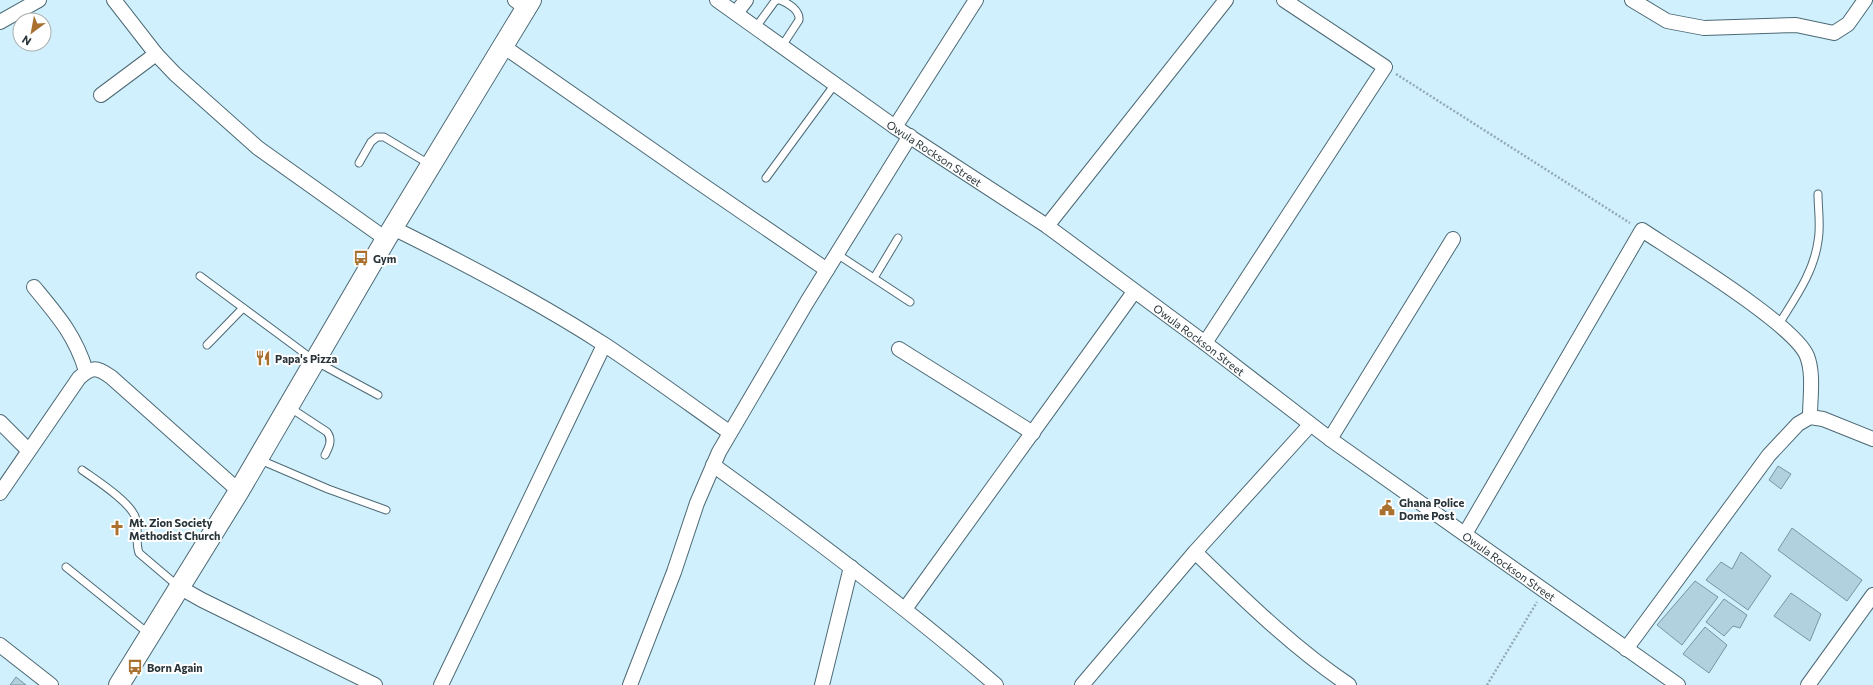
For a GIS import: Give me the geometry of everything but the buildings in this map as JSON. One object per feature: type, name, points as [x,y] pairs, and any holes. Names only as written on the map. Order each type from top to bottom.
[{"type":"main road","points":[[119,685],[289,407],[390,233],[503,46],[524,3]]},
{"type":"street","points":[[0,22],[39,0]]},
{"type":"street","points":[[114,0],[156,54],[175,74],[258,148],[390,233],[481,272],[604,345],[729,432]]},
{"type":"street","name":"Owula Rockson Street","points":[[716,0],[895,127],[1047,226],[1134,292],[1205,343],[1330,439],[1678,685]]},
{"type":"street","points":[[736,13],[746,0]]},
{"type":"street","points":[[895,127],[976,0]]},
{"type":"street","points":[[1047,226],[1226,0]]},
{"type":"street","points":[[1205,343],[1385,67],[1284,0]]},
{"type":"street","points":[[1632,0],[1667,21],[1704,28],[1796,25],[1834,33],[1848,24],[1865,0]]},
{"type":"street","points":[[503,46],[827,270]]},
{"type":"street","points":[[101,95],[156,54]]},
{"type":"street","points":[[630,685],[674,572],[697,503],[729,432],[910,136]]},
{"type":"street","points":[[1465,534],[1642,230],[1779,324],[1800,344],[1807,355],[1810,369],[1810,417]]},
{"type":"street","points":[[1330,439],[1453,239]]},
{"type":"street","points":[[34,287],[72,334],[80,351],[86,371]]},
{"type":"street","points":[[905,610],[1134,292]]},
{"type":"street","points":[[441,685],[604,345]]},
{"type":"street","points":[[899,349],[1033,433]]},
{"type":"street","points":[[0,493],[28,450],[79,378],[86,371],[94,368],[111,377],[239,491]]},
{"type":"street","points":[[1626,648],[1769,455],[1798,424],[1810,417],[1823,419],[1873,439]]},
{"type":"street","points":[[0,422],[28,450]]},
{"type":"street","points":[[1082,685],[1195,552],[1310,424]]},
{"type":"street","points":[[713,465],[852,567],[996,685]]},
{"type":"street","points":[[1195,552],[1242,598],[1302,652],[1349,685]]},
{"type":"street","points":[[822,685],[852,567]]},
{"type":"street","points":[[178,587],[375,685]]},
{"type":"street","points":[[1808,685],[1873,595]]},
{"type":"street","points":[[0,645],[50,685]]},
{"type":"lane","points":[[756,27],[775,1],[779,0],[798,12],[800,15],[799,20],[782,46]]},
{"type":"lane","points":[[766,178],[835,84]]},
{"type":"lane","points":[[359,163],[371,142],[377,137],[384,137],[431,165]]},
{"type":"lane","points":[[1779,324],[1805,281],[1814,262],[1818,240],[1818,194]]},
{"type":"lane","points":[[874,278],[898,238]]},
{"type":"lane","points":[[837,254],[910,302]]},
{"type":"lane","points":[[200,276],[315,361],[378,395]]},
{"type":"lane","points":[[207,345],[244,308]]},
{"type":"lane","points":[[289,407],[327,432],[330,436],[331,440],[325,455]]},
{"type":"lane","points":[[258,459],[328,489],[386,510]]},
{"type":"lane","points":[[82,470],[133,510],[138,527],[136,545],[139,553],[178,587]]},
{"type":"lane","points":[[66,568],[150,634]]},
{"type":"path","points":[[1385,67],[1642,230]]},
{"type":"path","points":[[1487,685],[1544,590]]},
{"type":"place","name":"Gym","points":[[361,258]]},
{"type":"place","name":"Papa's Pizza","points":[[263,358]]},
{"type":"place","name":"Ghana Police Dome Post","points":[[1387,508]]},
{"type":"place","name":"Mt. Zion Society Methodist Church","points":[[117,528]]},
{"type":"place","name":"Born Again","points":[[135,667]]}]
